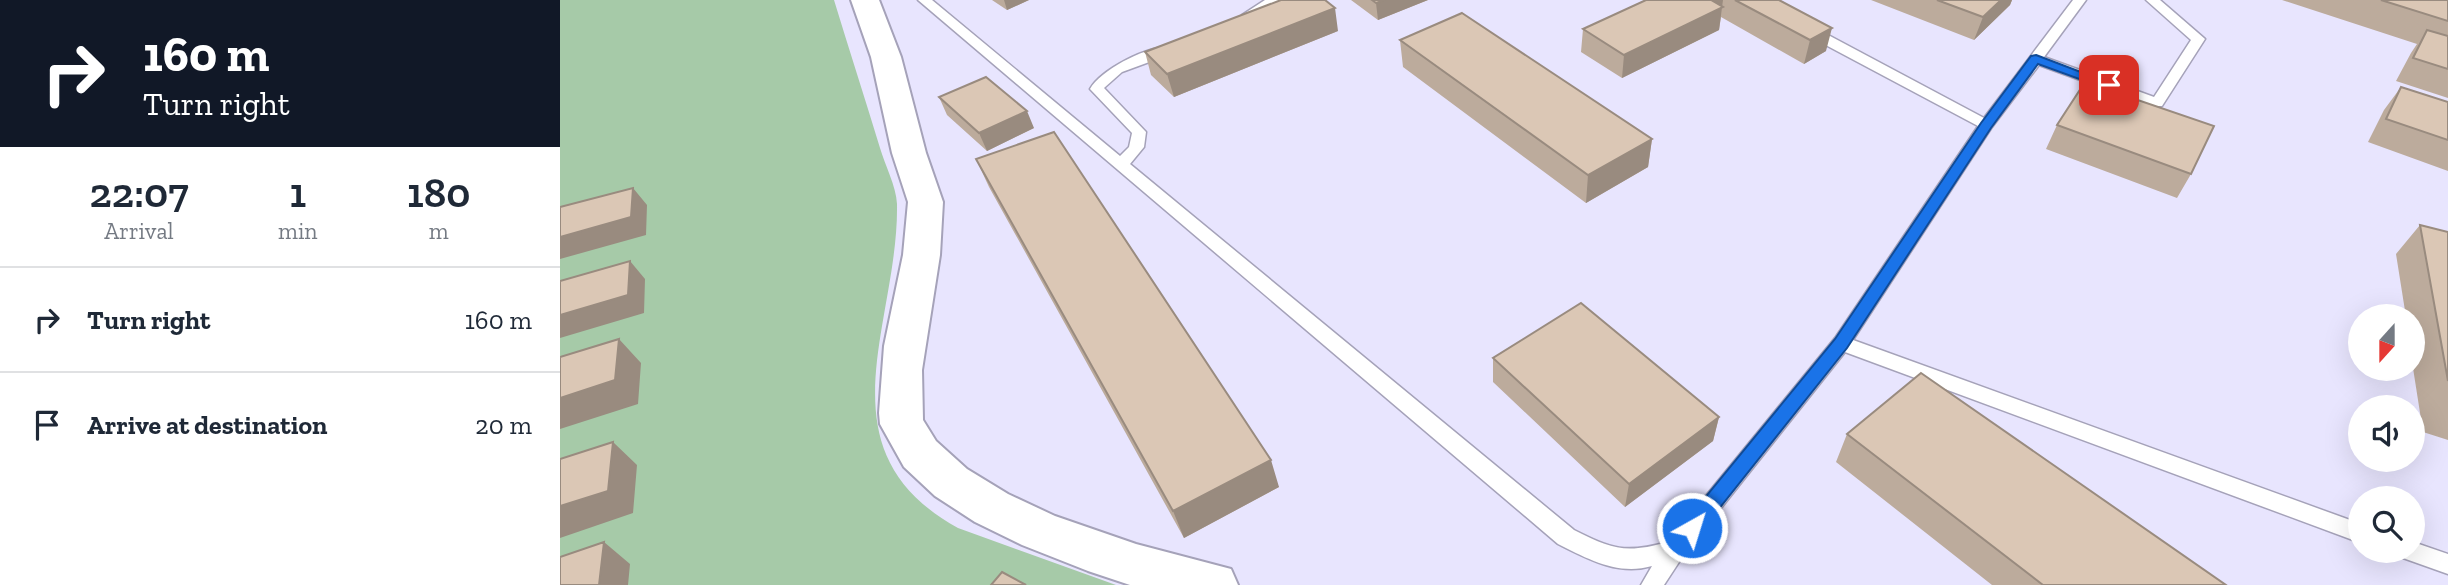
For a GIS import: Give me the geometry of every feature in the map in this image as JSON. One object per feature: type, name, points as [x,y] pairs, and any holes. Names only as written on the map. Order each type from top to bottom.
[{"type":"street","points":[[865,0],[888,64],[909,154],[926,206],[903,350],[901,382],[902,424],[918,453],[940,474],[972,496],[1069,545],[1164,576],[1214,585]]},
{"type":"lane","points":[[924,0],[1566,537],[1604,556],[1639,560],[1675,549]]},
{"type":"lane","points":[[1238,22],[1273,0]]},
{"type":"lane","points":[[1652,585],[1675,549],[1841,343],[1986,125],[2080,0]]},
{"type":"lane","points":[[2036,59],[2157,103],[2198,39],[2152,0]]},
{"type":"lane","points":[[1798,25],[1986,125]]},
{"type":"lane","points":[[1120,164],[1135,151],[1139,132],[1097,89],[1100,81],[1116,71],[1177,47]]},
{"type":"lane","points":[[1841,343],[2348,529]]},
{"type":"lane","points":[[2425,556],[2448,564]]},
{"type":"green space","points":[[560,0],[834,0],[897,204],[894,249],[875,382],[877,423],[889,461],[915,497],[958,528],[1116,585],[560,585]]},
{"type":"building","points":[[1281,0],[1325,0],[1335,8],[1167,74],[1145,52]]},
{"type":"building","points":[[1646,0],[1711,0],[1723,7],[1624,55],[1583,29]]},
{"type":"building","points":[[1735,0],[1779,0],[1832,28],[1810,40]]},
{"type":"building","points":[[1937,0],[2001,0],[1983,17]]},
{"type":"building","points":[[2381,0],[2448,0],[2448,21]]},
{"type":"building","points":[[1462,13],[1652,139],[1588,175],[1400,40]]},
{"type":"building","points":[[2427,30],[2448,36],[2448,69],[2413,58]]},
{"type":"building","points":[[986,77],[1027,111],[979,133],[939,97]]},
{"type":"building","points":[[2085,82],[2214,126],[2191,174],[2057,125]]},
{"type":"building","points":[[2401,87],[2448,102],[2448,140],[2386,119]]},
{"type":"building","points":[[1054,132],[1271,460],[1173,511],[976,159]]},
{"type":"building","points":[[633,188],[631,217],[560,237],[560,207]]},
{"type":"building","points":[[2420,225],[2448,232],[2448,381]]},
{"type":"building","points":[[630,261],[628,295],[560,315],[560,281]]},
{"type":"building","points":[[1581,303],[1719,417],[1629,484],[1493,358]]},
{"type":"building","points":[[619,339],[615,380],[560,398],[560,357]]},
{"type":"building","points":[[1921,373],[2226,585],[2043,585],[1847,434]]},
{"type":"building","points":[[613,442],[608,491],[560,506],[560,459]]},
{"type":"building","points":[[604,542],[599,585],[560,585],[560,557]]},
{"type":"building","points":[[1002,572],[1026,585],[991,585]]},
{"type":"route","points":[[1692,528],[1841,343],[1986,125],[2036,59],[2109,85]]}]
